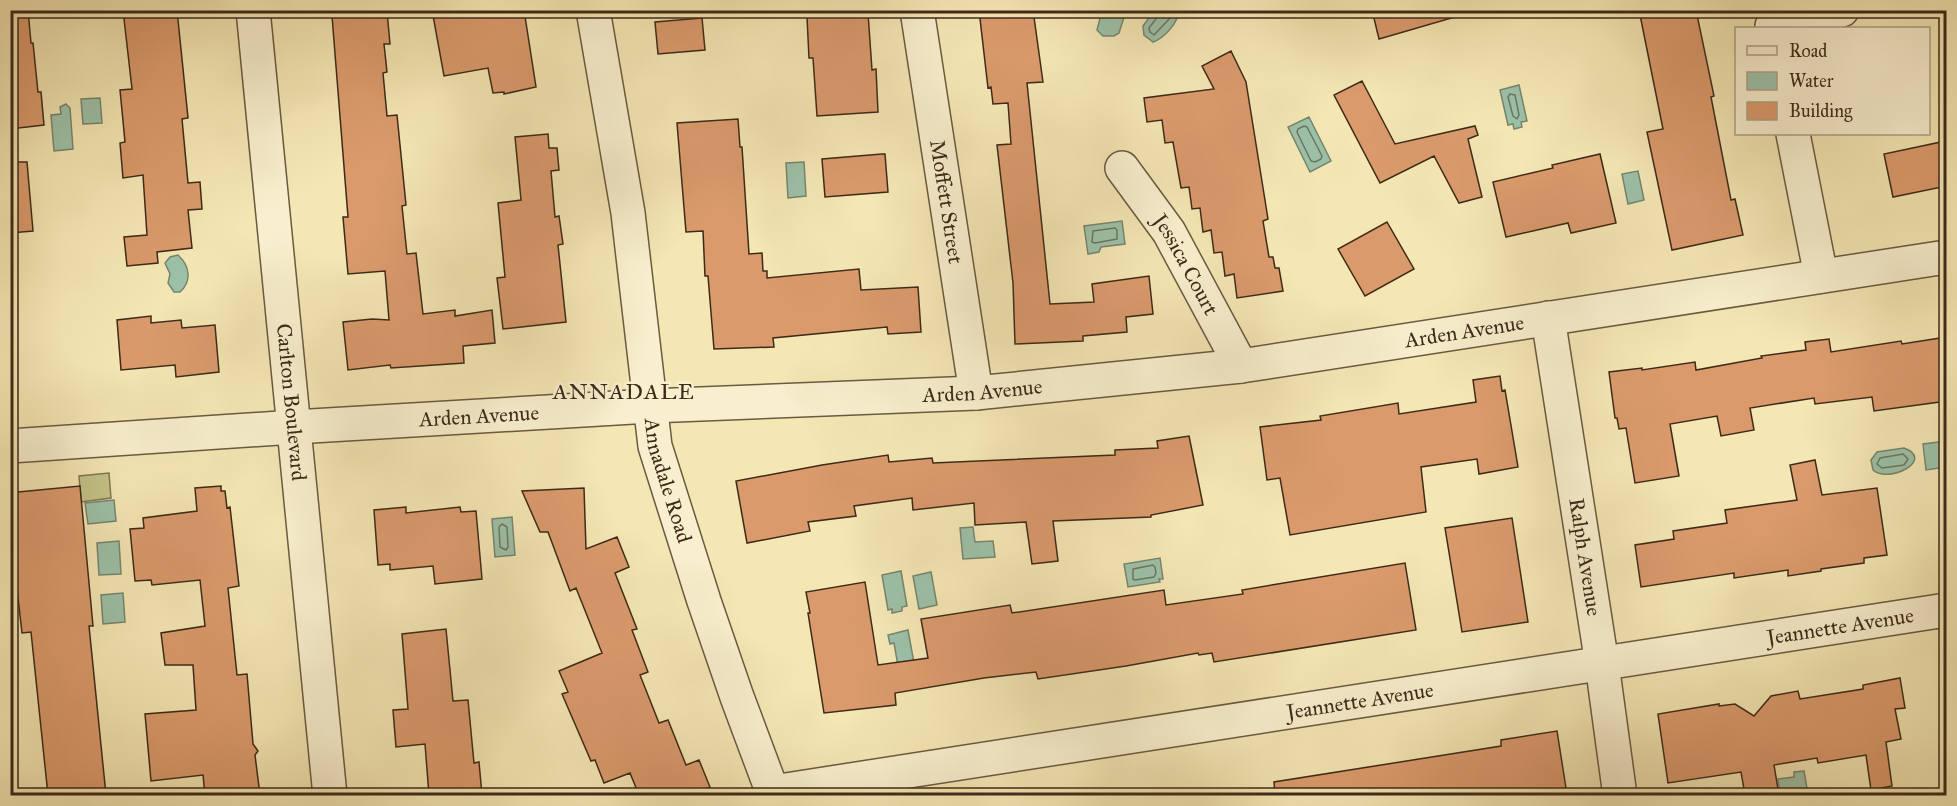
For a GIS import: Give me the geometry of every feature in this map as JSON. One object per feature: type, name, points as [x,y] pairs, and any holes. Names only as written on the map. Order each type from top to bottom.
[{"type":"street","name":"Carlton Boulevard","points":[[253,10],[330,795]]},
{"type":"street","name":"Annadale Road","points":[[593,10],[628,213],[655,446],[737,697],[773,794]]},
{"type":"street","name":"Moffett Street","points":[[917,10],[976,393]]},
{"type":"street","points":[[1771,22],[1842,10]]},
{"type":"street","points":[[1793,135],[1821,276]]},
{"type":"street","name":"Jessica Court","points":[[1122,168],[1169,232],[1241,366]]},
{"type":"street","name":"Arden Avenue","points":[[10,446],[650,406],[976,393],[1241,366],[1947,258]]},
{"type":"street","name":"Ralph Avenue","points":[[1548,318],[1620,795]]},
{"type":"street","name":"Jeannette Avenue","points":[[773,794],[1947,610]]},
{"type":"shaded area","points":[[109,473],[111,498],[81,502],[79,476]]},
{"type":"water","points":[[1102,11],[1126,11],[1119,33],[1114,36],[1103,36],[1097,30]]},
{"type":"water","points":[[1154,11],[1179,11],[1170,29],[1153,42],[1144,35],[1143,26]]},
{"type":"water","points":[[1519,85],[1527,121],[1521,122],[1522,127],[1514,129],[1513,124],[1508,125],[1500,90]]},
{"type":"water","points":[[100,98],[102,123],[83,124],[81,99]]},
{"type":"water","points":[[66,104],[70,108],[73,149],[54,151],[51,115],[61,114],[60,107]]},
{"type":"water","points":[[1309,117],[1331,161],[1310,172],[1288,127]]},
{"type":"water","points":[[804,162],[806,196],[788,198],[786,163]]},
{"type":"water","points":[[1638,171],[1644,200],[1628,204],[1622,174]]},
{"type":"water","points":[[1122,221],[1125,244],[1101,247],[1099,252],[1088,254],[1084,226]]},
{"type":"water","points":[[178,255],[185,264],[188,278],[180,292],[174,292],[168,283],[170,274],[165,263],[170,257]]},
{"type":"water","points":[[1946,441],[1946,467],[1926,470],[1923,444]]},
{"type":"water","points":[[1904,448],[1915,458],[1906,469],[1889,474],[1880,474],[1873,470],[1871,460],[1877,452]]},
{"type":"water","points":[[114,500],[116,521],[88,524],[85,503]]},
{"type":"water","points":[[512,517],[515,555],[495,557],[492,519]]},
{"type":"water","points":[[973,527],[975,542],[993,541],[995,557],[963,559],[960,528]]},
{"type":"water","points":[[119,541],[121,574],[99,575],[97,543]]},
{"type":"water","points":[[1160,558],[1163,579],[1159,579],[1160,582],[1128,587],[1124,564]]},
{"type":"water","points":[[901,571],[907,606],[902,607],[902,611],[892,613],[892,609],[888,610],[882,575]]},
{"type":"water","points":[[931,572],[937,605],[919,609],[913,576]]},
{"type":"water","points":[[123,593],[125,622],[103,624],[101,595]]},
{"type":"water","points":[[908,630],[914,663],[898,666],[894,643],[890,644],[888,635]]},
{"type":"water","points":[[1804,771],[1808,794],[1780,795],[1778,779],[1794,777],[1794,772]]},
{"type":"building","points":[[10,10],[28,10],[44,125],[10,129]]},
{"type":"building","points":[[123,10],[177,10],[188,118],[182,119],[188,183],[200,182],[202,209],[188,210],[192,248],[157,252],[158,263],[127,266],[124,237],[147,235],[143,175],[123,178],[120,143],[125,142],[120,90],[132,89]]},
{"type":"building","points":[[432,10],[524,10],[536,87],[504,94],[504,92],[493,93],[488,68],[444,76]]},
{"type":"building","points":[[979,10],[1033,10],[1043,82],[1027,83],[1050,304],[1094,302],[1092,284],[1149,276],[1153,314],[1126,317],[1127,332],[1083,336],[1083,341],[1015,344],[1013,283],[997,145],[1011,144],[1008,103],[993,104],[991,87],[988,88]]},
{"type":"building","points":[[1372,10],[1454,10],[1455,17],[1379,39]]},
{"type":"building","points":[[1639,10],[1696,10],[1714,96],[1711,97],[1731,200],[1735,199],[1743,235],[1672,250],[1647,132],[1663,129]]},
{"type":"building","points":[[387,11],[390,44],[384,44],[387,72],[383,73],[387,116],[397,115],[406,205],[402,206],[407,254],[416,253],[423,314],[455,310],[455,316],[492,310],[495,343],[463,346],[464,363],[391,368],[390,365],[348,370],[343,322],[389,320],[385,271],[348,274],[343,217],[348,217],[332,16]]},
{"type":"building","points":[[868,13],[872,70],[876,69],[878,112],[817,116],[813,58],[809,58],[807,17]]},
{"type":"building","points":[[702,18],[705,50],[658,54],[655,22]]},
{"type":"building","points":[[1231,51],[1246,82],[1268,219],[1263,221],[1269,257],[1273,257],[1275,268],[1279,268],[1283,291],[1237,298],[1234,274],[1225,276],[1222,252],[1214,253],[1211,230],[1203,232],[1200,208],[1192,209],[1189,187],[1181,188],[1173,142],[1165,143],[1162,120],[1147,122],[1144,98],[1214,89],[1202,66]]},
{"type":"building","points":[[1362,81],[1395,144],[1475,126],[1478,135],[1468,139],[1482,197],[1459,203],[1434,156],[1380,183],[1334,95]]},
{"type":"building","points":[[738,119],[749,254],[762,253],[763,271],[767,271],[767,278],[859,269],[861,290],[918,287],[921,332],[888,334],[887,327],[773,338],[774,347],[714,349],[708,276],[705,276],[703,231],[686,232],[677,123]]},
{"type":"building","points":[[548,134],[549,148],[557,148],[559,170],[551,171],[555,217],[559,216],[563,244],[558,245],[566,322],[503,329],[497,278],[505,277],[498,203],[521,200],[515,137]]},
{"type":"building","points":[[1941,142],[1947,166],[1947,186],[1893,197],[1884,154]]},
{"type":"building","points":[[885,154],[888,192],[825,197],[822,159]]},
{"type":"building","points":[[1600,154],[1616,223],[1571,233],[1568,223],[1506,237],[1493,182]]},
{"type":"building","points":[[10,162],[27,162],[33,231],[10,233]]},
{"type":"building","points":[[1387,222],[1414,269],[1365,296],[1338,249]]},
{"type":"building","points":[[151,316],[151,323],[181,320],[182,328],[215,325],[219,372],[176,377],[175,365],[121,370],[117,320]]},
{"type":"building","points":[[1947,337],[1947,401],[1874,411],[1872,397],[1815,404],[1814,398],[1750,408],[1754,430],[1721,436],[1717,416],[1670,424],[1679,476],[1635,483],[1626,428],[1619,429],[1617,418],[1615,418],[1609,372],[1642,368],[1642,370],[1695,362],[1696,370],[1762,358],[1761,356],[1806,350],[1805,342],[1829,339],[1831,352],[1901,341],[1902,344]]},
{"type":"building","points":[[1500,376],[1502,391],[1505,390],[1518,467],[1479,474],[1477,459],[1421,467],[1426,512],[1290,535],[1280,478],[1267,480],[1260,427],[1321,420],[1320,416],[1398,403],[1399,414],[1476,402],[1473,380]]},
{"type":"building","points":[[1189,436],[1203,505],[1151,515],[1151,517],[1053,521],[1058,561],[1032,564],[1026,522],[975,525],[974,503],[913,510],[912,498],[854,506],[856,516],[808,522],[810,531],[747,543],[736,481],[888,455],[889,462],[932,458],[933,463],[1115,455],[1115,450],[1158,448],[1157,441]]},
{"type":"building","points":[[1815,460],[1822,495],[1877,488],[1887,555],[1864,558],[1864,563],[1788,576],[1788,570],[1734,578],[1734,573],[1641,587],[1635,545],[1674,539],[1673,531],[1727,523],[1725,510],[1797,500],[1790,465]]},
{"type":"building","points":[[80,486],[93,626],[89,626],[106,795],[48,795],[31,632],[22,633],[10,527],[10,502],[18,492]]},
{"type":"building","points":[[221,486],[221,491],[225,491],[227,508],[230,507],[239,586],[228,588],[237,675],[247,674],[253,744],[258,751],[255,755],[260,795],[205,795],[203,775],[151,781],[145,714],[196,710],[193,665],[165,665],[161,633],[205,626],[200,580],[152,585],[151,580],[135,581],[130,529],[144,528],[143,518],[197,511],[195,488]]},
{"type":"building","points":[[584,488],[586,549],[617,537],[629,567],[615,573],[637,629],[632,630],[648,672],[640,675],[659,723],[668,720],[686,765],[699,760],[710,787],[690,795],[639,795],[630,773],[604,783],[595,760],[591,761],[562,694],[568,692],[559,671],[602,653],[576,588],[570,591],[548,532],[540,532],[522,491]]},
{"type":"building","points":[[406,507],[406,513],[460,507],[461,512],[476,511],[482,579],[435,584],[433,566],[390,570],[390,564],[378,565],[374,510]]},
{"type":"building","points":[[1512,518],[1528,622],[1462,632],[1445,528]]},
{"type":"building","points":[[1405,563],[1416,630],[1214,662],[1212,653],[1199,655],[1198,653],[1038,679],[1036,672],[984,678],[895,693],[896,705],[824,713],[806,592],[865,582],[878,665],[928,658],[921,619],[1010,605],[1012,613],[1164,590],[1166,605],[1243,594],[1242,590]]},
{"type":"building","points":[[446,629],[453,701],[468,700],[474,763],[479,762],[482,795],[429,795],[425,744],[396,747],[393,710],[408,709],[402,634]]},
{"type":"building","points":[[1900,678],[1905,708],[1895,709],[1901,739],[1886,742],[1892,786],[1871,790],[1866,755],[1818,763],[1817,758],[1774,765],[1779,795],[1745,795],[1741,772],[1668,783],[1658,714],[1719,704],[1719,706],[1735,704],[1754,716],[1771,696],[1798,691],[1800,699],[1863,689],[1863,685]]},
{"type":"building","points":[[1557,731],[1566,788],[1516,795],[1275,795],[1274,782],[1501,746],[1501,740]]},
{"type":"district","name":"ANNADALE","points":[[624,391]]}]
